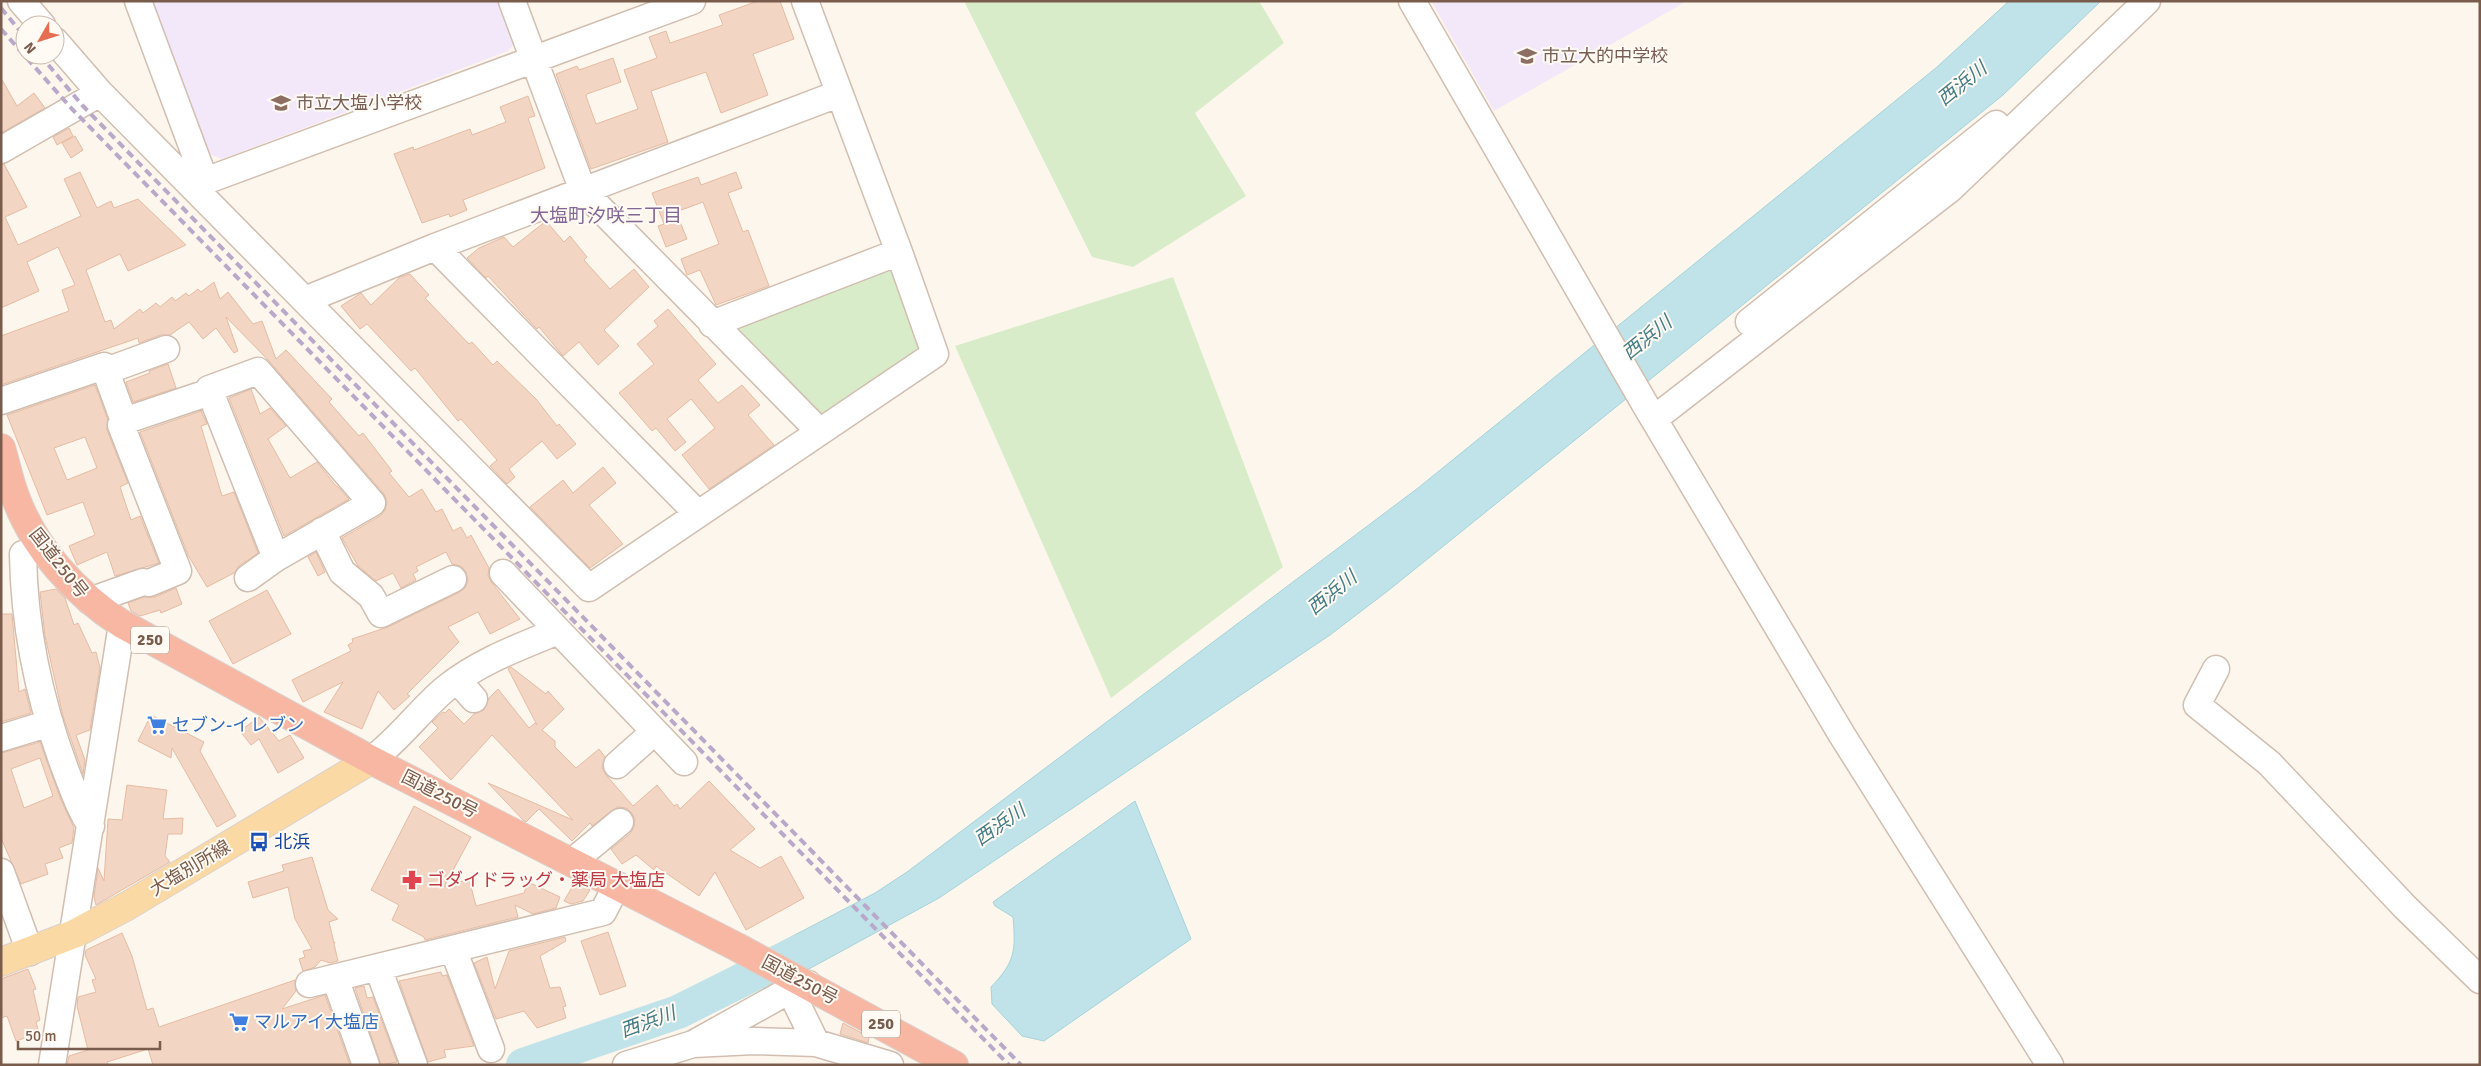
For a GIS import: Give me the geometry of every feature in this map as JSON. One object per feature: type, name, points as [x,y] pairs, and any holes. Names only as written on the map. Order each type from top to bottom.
[{"type":"highway","name":"国道250号","points":[[1,448],[15,497],[22,554],[71,583],[90,601],[122,624],[371,760],[737,947],[799,987],[954,1065]]},
{"type":"main road","name":"大塩別所線","points":[[1,962],[74,934],[126,906],[371,760]]},
{"type":"street","points":[[21,1],[33,15]]},
{"type":"street","points":[[138,1],[199,184]]},
{"type":"street","points":[[512,1],[583,191],[819,431]]},
{"type":"street","points":[[199,184],[535,59],[655,8],[692,1]]},
{"type":"street","points":[[65,52],[100,93],[199,184],[305,300],[589,588],[935,354],[805,1]]},
{"type":"street","points":[[1412,1],[1595,320],[1842,735],[2050,1065]]},
{"type":"street","points":[[1650,412],[2003,118],[2129,1]]},
{"type":"street","points":[[1650,412],[1950,189],[2146,1]]},
{"type":"street","points":[[1,150],[100,93]]},
{"type":"street","points":[[305,300],[435,246],[838,94]]},
{"type":"street","points":[[435,246],[698,514]]},
{"type":"street","points":[[712,324],[899,252]]},
{"type":"street","points":[[106,371],[166,349]]},
{"type":"street","points":[[1,400],[104,366],[124,421]]},
{"type":"street","points":[[248,578],[276,558],[372,503],[258,371],[209,388],[276,558]]},
{"type":"street","points":[[90,601],[143,582],[150,583],[178,571],[121,425],[124,421],[210,392]]},
{"type":"street","points":[[322,531],[342,572],[371,596],[381,614],[440,578]]},
{"type":"street","points":[[22,554],[27,623],[34,666],[56,746],[83,815],[91,826]]},
{"type":"street","points":[[503,573],[684,762]]},
{"type":"street","points":[[52,1065],[122,624]]},
{"type":"street","points":[[371,760],[387,749],[444,690],[457,680],[510,651],[558,632]]},
{"type":"street","points":[[2216,669],[2197,705],[2269,763],[2405,908],[2480,980]]},
{"type":"street","points":[[457,680],[474,699]]},
{"type":"street","points":[[1,738],[50,723]]},
{"type":"street","points":[[618,765],[654,732]]},
{"type":"street","points":[[572,862],[620,822]]},
{"type":"street","points":[[1,872],[30,952]]},
{"type":"street","points":[[310,984],[603,912],[617,885]]},
{"type":"street","points":[[453,949],[491,1049]]},
{"type":"street","points":[[378,968],[414,1065]]},
{"type":"street","points":[[336,978],[366,1065]]},
{"type":"street","points":[[626,1065],[693,1044],[799,987],[816,1043]]},
{"type":"street","points":[[693,1044],[754,1041],[816,1043],[890,1065]]},
{"type":"shaded area","name":"市立大塩小学校","points":[[151,1],[501,1],[516,42],[508,51],[222,159],[209,154]]},
{"type":"shaded area","name":"市立大的中学校","points":[[1431,1],[1687,1],[1494,111]]},
{"type":"green space","points":[[964,1],[1259,1],[1284,43],[1195,113],[1246,196],[1133,267],[1092,257]]},
{"type":"green space","points":[[884,265],[895,269],[924,346],[826,419],[813,417],[731,333],[733,321]]},
{"type":"green space","points":[[1173,277],[1283,567],[1111,698],[955,346]]},
{"type":"water","points":[[2009,1],[2101,1],[2003,95],[1389,590],[1330,635],[939,898],[807,970],[768,949],[875,893],[907,872],[1418,488],[1937,67]]},
{"type":"water","points":[[1135,801],[1191,939],[1044,1041],[1022,1036],[992,1004],[991,987],[1005,970],[1014,947],[1013,917],[995,906],[993,902]]},
{"type":"building","points":[[758,1],[780,1],[794,39],[753,54],[768,95],[721,113],[706,72],[651,91],[668,142],[591,169],[556,74],[577,66],[579,70],[613,58],[621,82],[586,96],[596,124],[638,109],[624,70],[657,58],[649,37],[666,31],[670,43],[723,25],[719,15]]},
{"type":"building","points":[[1,78],[17,106],[34,93],[45,108],[1,133]]},
{"type":"building","points":[[528,96],[535,116],[528,118],[545,168],[463,200],[467,210],[450,217],[449,214],[422,223],[394,154],[413,147],[414,150],[470,129],[472,135],[506,122],[500,107]]},
{"type":"building","points":[[69,128],[73,136],[57,145],[53,137]]},
{"type":"building","points":[[75,136],[83,150],[71,158],[62,143]]},
{"type":"building","points":[[4,164],[27,207],[5,217],[18,245],[81,216],[64,179],[80,172],[97,208],[111,201],[114,208],[138,199],[186,245],[128,271],[120,254],[86,270],[105,322],[111,320],[114,329],[140,309],[143,313],[156,303],[160,307],[172,297],[175,301],[186,293],[189,296],[198,289],[201,292],[214,282],[220,299],[228,292],[253,324],[262,321],[276,359],[286,350],[332,399],[329,402],[359,436],[363,433],[392,471],[389,473],[409,497],[422,489],[436,512],[442,509],[453,531],[461,527],[467,538],[471,535],[489,568],[488,576],[492,583],[520,619],[490,634],[478,612],[448,627],[459,642],[407,694],[410,696],[394,710],[378,691],[362,729],[324,712],[343,682],[303,702],[292,680],[351,651],[348,645],[353,642],[352,639],[388,627],[460,592],[465,588],[468,581],[466,572],[461,566],[452,564],[446,552],[416,567],[418,571],[413,574],[416,580],[401,588],[393,573],[376,581],[358,566],[342,538],[380,516],[385,510],[387,502],[384,494],[269,361],[226,317],[238,351],[234,353],[216,328],[203,339],[189,322],[170,335],[161,335],[139,343],[138,338],[1,385],[1,336],[69,311],[62,290],[75,285],[58,247],[27,262],[39,291],[1,308],[1,165]]},
{"type":"building","points":[[736,172],[742,188],[728,193],[743,232],[748,230],[769,286],[716,305],[700,270],[687,275],[681,259],[719,244],[703,202],[676,212],[687,239],[666,247],[658,226],[664,224],[652,193],[698,177],[701,185]]},
{"type":"building","points":[[546,221],[564,242],[570,236],[587,257],[584,260],[610,289],[634,269],[649,287],[604,330],[619,346],[598,365],[579,342],[563,356],[539,327],[537,329],[488,276],[486,278],[467,258],[479,248],[504,237],[513,247]]},
{"type":"building","points":[[410,274],[429,295],[425,298],[469,344],[472,342],[493,365],[497,361],[536,399],[557,426],[559,424],[576,444],[557,459],[542,441],[509,469],[515,477],[507,484],[490,466],[497,460],[461,419],[458,421],[415,368],[411,371],[367,324],[360,329],[341,306],[361,293],[371,305],[400,277]]},
{"type":"building","points":[[668,309],[716,364],[698,380],[718,403],[742,385],[760,405],[748,415],[774,445],[709,489],[682,455],[715,428],[691,399],[667,419],[686,442],[675,451],[656,428],[652,431],[619,393],[654,364],[637,344],[658,326],[654,321]]},
{"type":"building","points":[[168,364],[176,388],[133,402],[126,382]]},
{"type":"building","points":[[95,385],[108,420],[107,430],[128,483],[120,487],[131,520],[140,516],[159,563],[115,576],[107,552],[77,565],[69,546],[95,535],[83,502],[47,515],[7,415]],"holes":[[[85,437],[97,468],[67,480],[54,448]]]},
{"type":"building","points":[[251,389],[260,414],[270,408],[286,426],[268,439],[290,478],[317,462],[349,499],[284,536],[229,398]]},
{"type":"building","points":[[201,411],[207,424],[201,426],[222,496],[234,492],[258,553],[239,566],[234,573],[207,587],[188,555],[140,432]]},
{"type":"building","points":[[603,467],[616,483],[589,505],[623,544],[590,568],[530,507],[563,480],[573,493]]},
{"type":"building","points":[[316,552],[325,572],[318,576],[308,557]]},
{"type":"building","points":[[176,588],[182,604],[161,613],[160,610],[140,616],[131,611],[128,603],[144,597],[155,597]]},
{"type":"building","points":[[56,589],[65,598],[74,625],[78,623],[92,653],[96,652],[100,668],[90,730],[76,735],[85,760],[83,774],[63,716],[45,636],[40,592]]},
{"type":"building","points":[[267,590],[291,634],[233,664],[209,621]]},
{"type":"building","points":[[1,614],[12,614],[19,692],[25,689],[31,713],[1,722]]},
{"type":"building","points":[[511,667],[546,694],[548,691],[564,709],[542,730],[555,741],[555,747],[576,768],[599,749],[605,757],[602,768],[606,775],[633,806],[657,785],[674,806],[677,804],[680,809],[709,781],[755,829],[730,850],[760,868],[781,856],[804,898],[746,930],[715,872],[699,896],[656,866],[654,870],[636,855],[622,864],[611,849],[630,834],[634,827],[635,819],[626,808],[617,807],[592,826],[590,823],[572,841],[539,809],[526,822],[524,821],[488,783],[573,820],[492,735],[451,780],[419,747],[438,728],[432,722],[443,712],[445,713],[449,709],[464,724],[474,714],[484,710],[489,698],[498,689],[529,728],[535,723],[537,725],[508,669]]},
{"type":"building","points":[[151,715],[204,742],[200,751],[236,816],[217,827],[172,748],[171,758],[138,741]]},
{"type":"building","points":[[259,717],[279,741],[290,735],[304,758],[278,773],[259,739],[251,745],[240,731]]},
{"type":"building","points":[[40,742],[61,800],[74,828],[72,843],[59,848],[63,858],[45,864],[48,874],[21,884],[1,838],[1,753]],"holes":[[[40,758],[53,796],[24,808],[11,769]]]},
{"type":"building","points":[[127,785],[167,790],[163,819],[183,818],[182,834],[168,834],[165,856],[170,862],[96,905],[94,897],[98,868],[104,881],[108,819],[122,820]]},
{"type":"building","name":"ゴダイドラッグ・薬局 大塩店","points":[[414,806],[471,837],[444,887],[469,879],[476,906],[524,893],[528,882],[560,897],[556,908],[533,914],[515,905],[518,917],[425,940],[424,937],[392,920],[399,905],[371,890]]},
{"type":"building","points":[[312,857],[328,910],[338,919],[329,922],[338,961],[330,963],[321,960],[315,967],[303,971],[299,959],[305,957],[303,951],[312,949],[295,919],[288,887],[253,898],[248,882],[284,871],[282,865]]},
{"type":"building","points":[[575,882],[590,890],[583,901],[571,904],[564,901]]},
{"type":"building","points":[[608,932],[626,986],[600,995],[581,941]]},
{"type":"building","points":[[122,933],[132,956],[147,1010],[153,1008],[159,1027],[295,980],[296,991],[282,1009],[325,995],[350,1065],[153,1065],[148,1049],[107,1062],[108,1065],[67,1065],[69,1056],[88,1050],[77,1006],[78,997],[96,992],[92,980],[96,979],[85,955],[86,950]]},
{"type":"building","points":[[565,937],[566,941],[540,956],[550,988],[560,987],[566,1006],[563,1007],[566,1018],[537,1028],[524,1011],[496,1019],[474,963],[487,957],[495,989],[509,951]]},
{"type":"building","points":[[28,969],[36,989],[33,990],[40,1020],[36,1022],[39,1033],[16,1041],[7,1016],[1,1018],[1,979]]},
{"type":"building","points":[[441,972],[442,976],[447,975],[474,1046],[444,1050],[446,1057],[428,1062],[399,981]]},
{"type":"building","points":[[364,986],[367,998],[373,997],[397,1062],[381,1065],[355,988]]},
{"type":"building","points":[[843,1023],[869,1037],[868,1043],[840,1034]]},
{"type":"waterway","name":"西浜川","points":[[523,1065],[678,1012],[798,952]]},
{"type":"railway","points":[[1,8],[15,25]]},
{"type":"railway","points":[[1,29],[72,109],[1009,1065]]},
{"type":"railway","points":[[48,65],[82,105],[1021,1065]]},
{"type":"place","name":"市立大的中学校","points":[[1527,56]]},
{"type":"place","name":"市立大塩小学校","points":[[281,103]]},
{"type":"place","name":"セブン-イレブン","points":[[157,725]]},
{"type":"place","name":"北浜","points":[[259,842]]},
{"type":"place","name":"ゴダイドラッグ・薬局 大塩店","points":[[412,880]]},
{"type":"place","name":"マルアイ大塩店","points":[[239,1022]]},
{"type":"district","name":"大塩町汐咲三丁目","points":[[606,216]]}]
